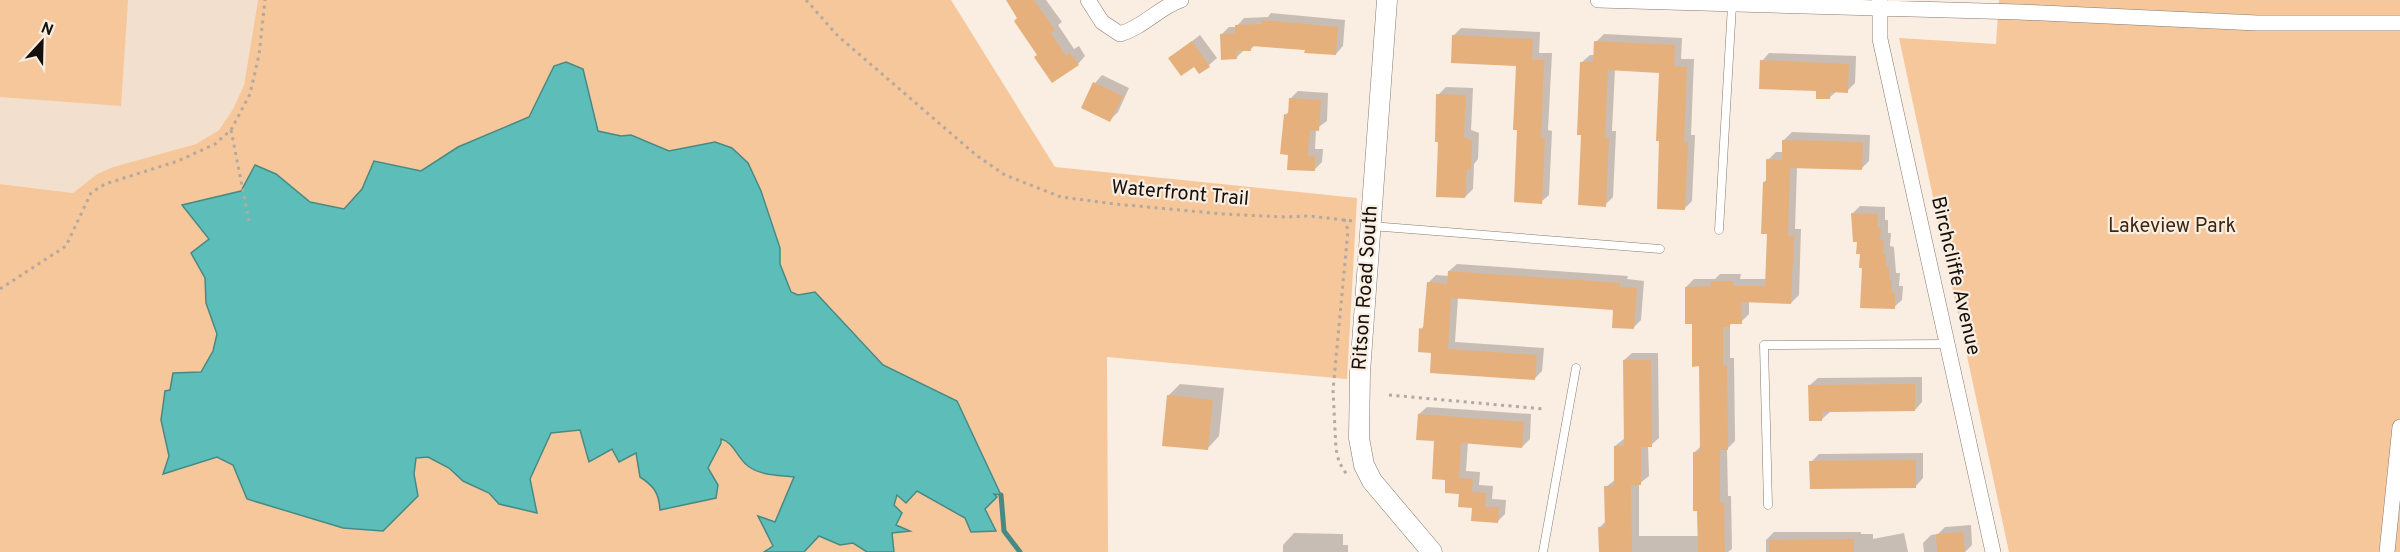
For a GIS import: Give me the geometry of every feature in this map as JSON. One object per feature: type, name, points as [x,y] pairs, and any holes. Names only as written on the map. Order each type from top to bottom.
[{"type":"street","points":[[1089,0],[1102,22],[1120,34],[1136,29],[1173,3],[1181,0]]},
{"type":"street","name":"Ritson Road South","points":[[1387,0],[1360,372],[1360,452],[1372,481],[1432,552]]},
{"type":"street","points":[[1598,0],[1732,5],[1879,4],[2258,23],[2400,23]]},
{"type":"street","name":"Birchcliffe Avenue","points":[[1879,4],[1880,39],[1993,552]]},
{"type":"street","points":[[2387,552],[2400,427]]},
{"type":"lane","points":[[1719,230],[1732,5]]},
{"type":"lane","points":[[1371,226],[1660,249]]},
{"type":"lane","points":[[1768,505],[1764,345],[1949,344]]},
{"type":"lane","points":[[1543,552],[1576,368]]},
{"type":"path","points":[[0,289],[66,246],[91,193],[105,184],[178,161],[215,144],[231,130],[250,94],[259,55],[265,0]]},
{"type":"path","name":"Waterfront Trail","points":[[806,0],[838,36],[975,155],[1005,175],[1061,196],[1115,204],[1223,214],[1343,218],[1347,222],[1348,230],[1333,390],[1336,449],[1339,462],[1348,477]]},
{"type":"path","points":[[231,130],[249,221]]},
{"type":"path","points":[[1389,395],[1544,410]]},
{"type":"shaded area","points":[[0,0],[258,0],[244,85],[233,109],[219,130],[196,144],[113,167],[97,174],[73,193],[0,184]]},
{"type":"green space","points":[[0,0],[128,0],[121,106],[0,97]]},
{"type":"green space","points":[[258,0],[951,0],[1055,167],[1357,198],[1347,379],[1107,357],[1108,552],[0,552],[0,184],[73,193],[97,174],[113,167],[196,144],[219,130],[233,109],[244,85]]},
{"type":"green space","name":"Lakeview Park","points":[[1999,0],[2400,0],[2400,552],[2009,552],[1899,38],[1996,44]]},
{"type":"water","points":[[566,62],[583,69],[598,131],[621,136],[631,135],[669,151],[715,142],[732,148],[748,163],[761,191],[780,248],[780,264],[791,292],[798,295],[815,292],[883,365],[957,401],[1001,495],[994,494],[997,497],[985,509],[996,531],[971,532],[965,518],[917,491],[906,503],[897,495],[894,505],[902,513],[896,525],[910,531],[892,533],[894,552],[867,552],[853,543],[840,545],[819,536],[804,552],[764,552],[773,546],[758,516],[775,522],[794,477],[753,469],[744,463],[729,443],[721,439],[708,468],[718,485],[716,498],[660,510],[655,490],[640,477],[636,453],[619,462],[612,449],[589,462],[580,430],[551,433],[530,479],[537,513],[499,504],[489,493],[463,481],[449,468],[428,457],[416,458],[414,474],[418,496],[383,531],[343,528],[247,499],[233,465],[217,457],[163,474],[169,456],[161,420],[165,391],[170,390],[173,373],[201,372],[213,351],[217,334],[206,303],[205,278],[191,253],[209,239],[182,205],[241,191],[255,165],[276,174],[310,202],[344,209],[362,189],[374,161],[421,171],[458,147],[529,117],[554,66]]},
{"type":"building","points":[[1006,0],[1034,0],[1055,30],[1051,33],[1066,56],[1070,53],[1079,65],[1052,83],[1034,57],[1037,55],[1014,21],[1017,18]]},
{"type":"building","points":[[1262,20],[1338,27],[1336,55],[1251,46],[1251,51],[1236,51],[1237,59],[1221,60],[1220,34],[1235,33],[1235,25],[1262,24]]},
{"type":"building","points":[[1452,35],[1533,39],[1532,60],[1544,60],[1541,138],[1545,138],[1542,204],[1514,202],[1517,130],[1513,130],[1516,66],[1451,63]]},
{"type":"building","points":[[1192,41],[1210,67],[1199,74],[1194,67],[1181,76],[1168,58]]},
{"type":"building","points":[[1594,41],[1675,45],[1674,66],[1687,67],[1684,142],[1688,142],[1685,210],[1657,209],[1659,141],[1656,141],[1659,73],[1608,70],[1605,138],[1609,138],[1606,207],[1578,205],[1581,135],[1577,135],[1580,62],[1593,62]]},
{"type":"building","points":[[1760,60],[1849,64],[1848,93],[1830,92],[1830,99],[1816,99],[1816,91],[1759,89]]},
{"type":"building","points":[[1093,82],[1123,96],[1110,122],[1081,108]]},
{"type":"building","points":[[1436,94],[1466,95],[1464,137],[1472,141],[1471,169],[1467,169],[1465,198],[1436,197],[1438,142],[1435,142]]},
{"type":"building","points":[[1289,98],[1321,100],[1319,131],[1310,130],[1308,156],[1315,156],[1315,171],[1287,170],[1288,155],[1280,154],[1284,114],[1288,115]]},
{"type":"building","points":[[1782,140],[1863,142],[1862,170],[1790,168],[1788,236],[1794,236],[1791,304],[1741,302],[1742,324],[1730,324],[1730,327],[1723,327],[1723,365],[1727,366],[1728,450],[1720,450],[1720,503],[1724,503],[1725,552],[1698,552],[1697,511],[1693,511],[1693,452],[1700,452],[1699,366],[1692,367],[1692,324],[1685,324],[1685,287],[1711,286],[1711,281],[1733,281],[1733,286],[1765,286],[1767,234],[1761,234],[1763,182],[1766,182],[1766,159],[1782,160]]},
{"type":"building","points":[[1851,213],[1878,214],[1877,227],[1881,227],[1880,240],[1884,241],[1883,254],[1886,254],[1886,267],[1889,267],[1889,280],[1892,280],[1892,293],[1895,293],[1895,309],[1860,308],[1862,268],[1859,268],[1860,254],[1856,254],[1857,242],[1853,242]]},
{"type":"building","points":[[1448,271],[1620,283],[1620,287],[1637,288],[1634,329],[1612,328],[1613,310],[1451,298],[1448,349],[1537,355],[1535,380],[1430,373],[1431,353],[1418,352],[1419,328],[1423,329],[1427,282],[1447,284]]},
{"type":"building","points":[[1623,360],[1651,360],[1652,447],[1641,447],[1641,485],[1631,485],[1632,552],[1599,552],[1598,527],[1605,527],[1604,486],[1614,486],[1614,446],[1624,446]]},
{"type":"building","points":[[1915,384],[1915,411],[1822,412],[1822,421],[1809,421],[1808,385]]},
{"type":"building","points":[[1167,395],[1213,400],[1208,450],[1162,446]]},
{"type":"building","points":[[1418,414],[1524,422],[1522,448],[1461,443],[1459,478],[1473,479],[1472,492],[1486,493],[1485,507],[1499,507],[1498,523],[1471,521],[1472,508],[1458,507],[1459,494],[1445,493],[1445,480],[1432,479],[1434,441],[1416,440]]},
{"type":"building","points":[[1916,460],[1916,488],[1810,489],[1809,461]]},
{"type":"building","points":[[1963,532],[1965,552],[1937,552],[1936,534]]},
{"type":"building","points":[[1854,539],[1854,552],[1769,552],[1769,540]]},
{"type":"waterway","points":[[1001,495],[1004,531],[1020,552]]}]
